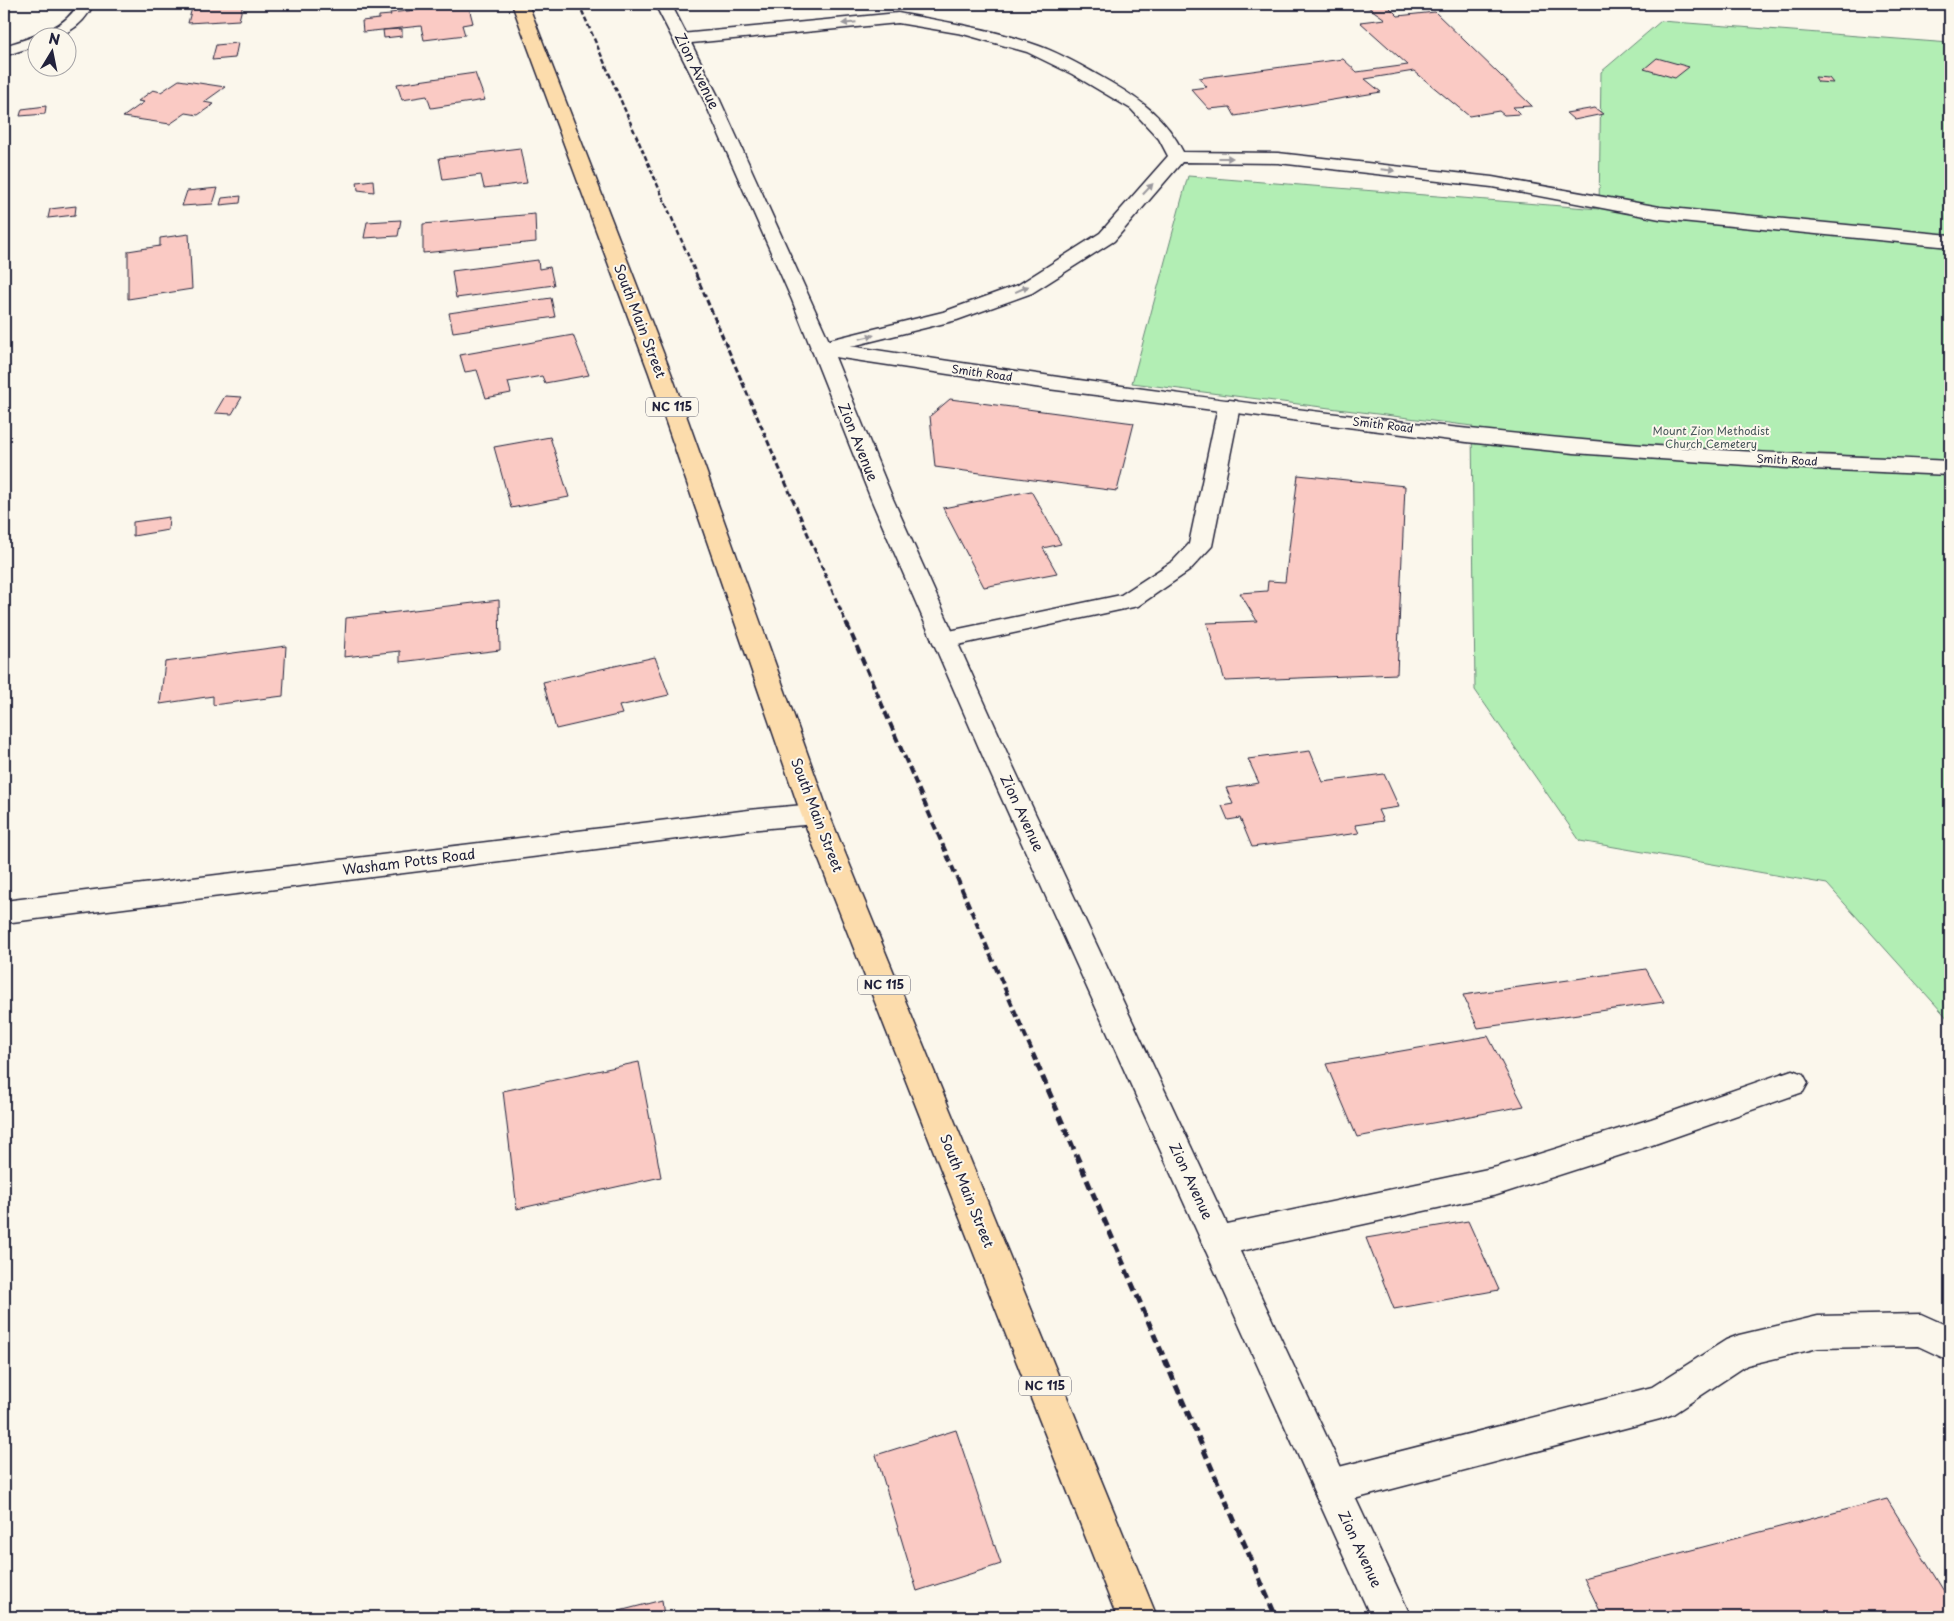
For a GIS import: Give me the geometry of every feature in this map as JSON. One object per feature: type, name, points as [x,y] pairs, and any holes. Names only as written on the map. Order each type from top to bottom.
[{"type":"main road","name":"South Main Street","points":[[520,4],[660,374],[814,814],[1137,1617]]},
{"type":"street","points":[[62,28],[80,15],[86,4]]},
{"type":"street","name":"Zion Avenue","points":[[663,4],[711,98],[782,256],[882,499],[944,640],[1391,1617]]},
{"type":"street","points":[[681,39],[898,18],[965,30],[1033,49],[1078,70],[1137,105],[1167,137],[1177,157]]},
{"type":"street","points":[[4,51],[28,43]]},
{"type":"street","points":[[820,348],[950,316],[1025,289],[1106,236],[1177,157],[1278,158],[1492,182],[1660,213],[1950,242]]},
{"type":"street","name":"Smith Road","points":[[820,348],[914,364],[1466,435],[1574,446],[1788,461],[1950,468]]},
{"type":"street","points":[[944,640],[1129,601],[1181,566],[1200,546],[1229,406]]},
{"type":"street","name":"Washam Potts Road","points":[[4,912],[749,820],[814,814]]},
{"type":"street","points":[[1218,1241],[1497,1181],[1652,1132],[1792,1083]]},
{"type":"street","points":[[1331,1487],[1660,1402],[1739,1351],[1818,1332],[1921,1330],[1950,1345]]},
{"type":"green space","name":"Mount Zion Methodist Church Cemetery","points":[[1661,21],[1950,43],[1950,1021],[1827,884],[1580,841],[1475,690],[1472,426],[1132,383],[1188,176],[1599,209],[1601,72]]},
{"type":"building","points":[[193,4],[243,4],[239,20],[188,23]]},
{"type":"building","points":[[468,4],[473,23],[462,25],[465,35],[424,40],[421,26],[363,32],[362,21],[379,19],[379,16],[391,15],[390,13]]},
{"type":"building","points":[[1351,4],[1386,4],[1398,16],[1435,12],[1532,106],[1513,107],[1520,114],[1504,115],[1499,111],[1469,116],[1414,71],[1365,79],[1381,92],[1235,116],[1230,107],[1209,109],[1191,89],[1207,87],[1199,78],[1343,59],[1357,72],[1408,65],[1360,22],[1385,19],[1368,7]]},
{"type":"building","points":[[402,29],[402,36],[384,38],[383,30]]},
{"type":"building","points":[[238,43],[235,58],[212,60],[216,45]]},
{"type":"building","points":[[1657,58],[1689,67],[1675,78],[1644,69]]},
{"type":"building","points":[[475,73],[485,100],[431,108],[427,96],[402,100],[397,84]]},
{"type":"building","points":[[1815,77],[1829,78],[1833,83],[1818,82]]},
{"type":"building","points":[[179,80],[225,87],[204,102],[214,104],[198,115],[186,113],[170,124],[123,117],[144,102],[138,101],[153,90],[161,92]]},
{"type":"building","points":[[46,106],[45,114],[20,116],[22,109]]},
{"type":"building","points":[[1595,108],[1603,114],[1574,120],[1566,113]]},
{"type":"building","points":[[520,148],[527,183],[484,188],[481,175],[443,180],[439,158]]},
{"type":"building","points":[[373,180],[374,192],[358,190],[357,182]]},
{"type":"building","points":[[218,188],[213,204],[182,206],[187,191]]},
{"type":"building","points":[[241,196],[240,203],[220,205],[222,198]]},
{"type":"building","points":[[76,206],[75,215],[48,218],[50,209]]},
{"type":"building","points":[[535,214],[536,242],[423,253],[423,224]]},
{"type":"building","points":[[401,220],[398,236],[364,238],[367,222]]},
{"type":"building","points":[[189,234],[192,289],[128,299],[128,251],[160,246],[160,238]]},
{"type":"building","points":[[538,260],[539,269],[550,267],[554,285],[456,298],[452,271]]},
{"type":"building","points":[[551,298],[555,317],[453,332],[449,313]]},
{"type":"building","points":[[573,335],[589,375],[545,383],[542,376],[508,382],[511,393],[486,398],[477,370],[465,372],[460,355]]},
{"type":"building","points":[[225,396],[242,397],[232,414],[215,413]]},
{"type":"building","points":[[950,399],[1134,423],[1117,491],[935,467],[930,416]]},
{"type":"building","points":[[550,437],[569,497],[511,508],[494,447]]},
{"type":"building","points":[[1298,475],[1405,486],[1397,674],[1225,681],[1207,623],[1257,621],[1240,593],[1267,591],[1268,581],[1285,582]]},
{"type":"building","points":[[1031,491],[1061,544],[1043,548],[1057,573],[984,587],[943,508]]},
{"type":"building","points":[[169,517],[168,530],[133,536],[133,522]]},
{"type":"building","points":[[499,600],[500,650],[400,662],[400,651],[344,657],[346,618]]},
{"type":"building","points":[[286,646],[283,696],[213,705],[213,696],[160,704],[165,662]]},
{"type":"building","points":[[655,657],[669,695],[619,706],[622,714],[556,729],[543,682]]},
{"type":"building","points":[[1310,751],[1323,782],[1384,774],[1399,807],[1378,810],[1383,821],[1355,825],[1359,833],[1252,847],[1240,818],[1228,820],[1222,806],[1233,804],[1226,788],[1259,783],[1248,759]]},
{"type":"building","points":[[1646,969],[1664,1002],[1478,1028],[1463,995]]},
{"type":"building","points":[[1488,1036],[1524,1106],[1357,1137],[1326,1064]]},
{"type":"building","points":[[639,1062],[661,1177],[517,1209],[503,1091]]},
{"type":"building","points":[[1468,1221],[1499,1290],[1394,1309],[1366,1238]]},
{"type":"building","points":[[956,1430],[1001,1564],[917,1591],[876,1455]]},
{"type":"building","points":[[1887,1499],[1950,1601],[1950,1617],[1603,1617],[1584,1578]]},
{"type":"building","points":[[662,1600],[664,1617],[600,1617],[600,1616]]},
{"type":"railway","points":[[579,4],[697,276]]},
{"type":"railway","points":[[696,275],[847,625]]},
{"type":"railway","points":[[847,624],[1038,1065]]},
{"type":"railway","points":[[1037,1064],[1276,1617]]}]
